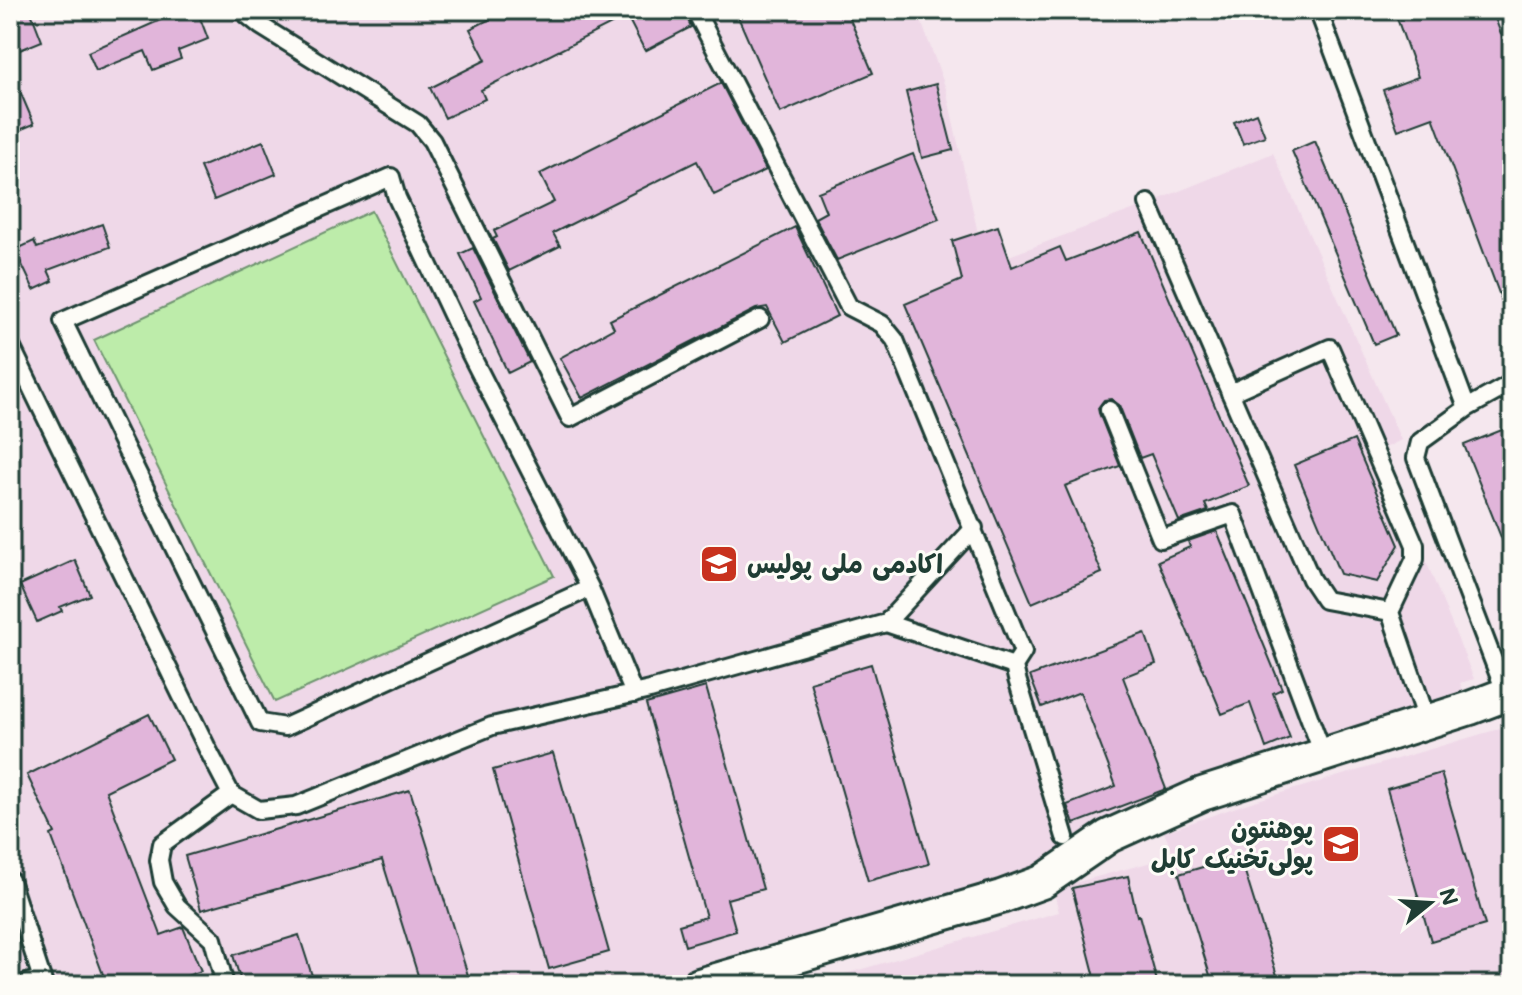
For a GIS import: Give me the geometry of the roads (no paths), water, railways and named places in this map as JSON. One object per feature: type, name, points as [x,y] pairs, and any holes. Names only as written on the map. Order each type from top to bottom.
[{"type":"street","points":[[699,985],[1001,897],[1042,882],[1109,836],[1202,794],[1509,693]]},
{"type":"lane","points":[[241,10],[261,26],[418,124],[432,141],[570,418],[760,319]]},
{"type":"lane","points":[[695,10],[849,307],[882,324],[895,340],[1023,652],[1014,666],[1065,837]]},
{"type":"lane","points":[[1318,10],[1467,408]]},
{"type":"lane","points":[[590,588],[285,727],[260,723],[63,321],[391,177],[397,198],[471,355],[590,588],[634,694]]},
{"type":"lane","points":[[1148,203],[1311,579],[1325,600],[1390,612]]},
{"type":"lane","points":[[10,344],[231,794],[259,810],[296,806],[492,726],[634,694],[886,623],[974,528]]},
{"type":"lane","points":[[1230,393],[1330,348],[1415,545],[1415,559],[1390,612],[1427,720]]},
{"type":"lane","points":[[1509,693],[1416,458],[1420,442],[1467,408],[1512,383]]},
{"type":"lane","points":[[1109,410],[1161,539],[1233,514],[1323,754]]},
{"type":"lane","points":[[886,623],[1014,666]]},
{"type":"lane","points":[[225,985],[213,939],[177,906],[163,882],[159,860],[162,844],[231,794]]},
{"type":"lane","points":[[10,880],[43,981],[21,985]]},
{"type":"place","name":"اکادمی ملی پولیس","points":[[719,564]]},
{"type":"place","name":"پوهنتون پولی‌تخنیک کابل","points":[[1341,844]]}]
